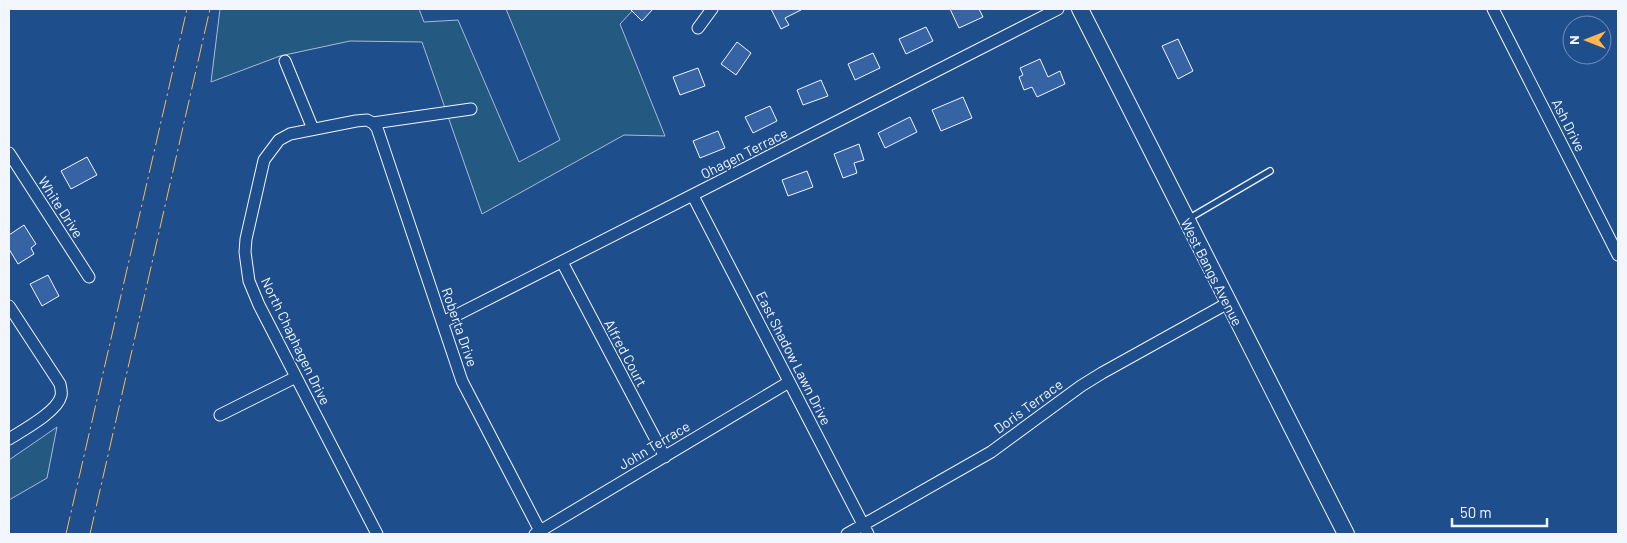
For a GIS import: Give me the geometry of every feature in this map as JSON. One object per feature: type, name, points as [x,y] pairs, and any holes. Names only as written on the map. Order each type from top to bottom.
[{"type":"street","points":[[698,28],[712,9]]},
{"type":"street","name":"Ohagen Terrace","points":[[442,322],[1058,9]]},
{"type":"street","name":"West Bangs Avenue","points":[[1080,9],[1346,534]]},
{"type":"street","name":"Ash Drive","points":[[1492,9],[1618,255]]},
{"type":"street","points":[[285,61],[313,129]]},
{"type":"street","name":"North Chaphagen Drive","points":[[377,534],[258,305],[249,281],[245,252],[246,239],[264,160],[279,140],[290,134],[356,121],[366,120],[373,123],[471,109]]},
{"type":"street","name":"Roberta Drive","points":[[373,123],[378,128],[462,381],[538,533]]},
{"type":"street","name":"White Drive","points":[[9,152],[89,277]]},
{"type":"street","name":"East Shadow Lawn Drive","points":[[693,196],[866,530]]},
{"type":"street","name":"Alfred Court","points":[[562,262],[665,457]]},
{"type":"street","name":"Doris Terrace","points":[[847,534],[866,530],[991,452],[1081,386],[1228,303]]},
{"type":"street","points":[[9,306],[60,384],[62,395],[52,410],[9,439]]},
{"type":"street","points":[[220,415],[296,376]]},
{"type":"street","name":"John Terrace","points":[[538,533],[789,382]]},
{"type":"lane","points":[[1187,220],[1270,171]]},
{"type":"shaded area","points":[[220,9],[419,9],[424,22],[458,20],[519,162],[560,140],[506,9],[634,9],[620,24],[665,136],[624,135],[482,214],[422,42],[350,41],[280,56],[211,82]]},
{"type":"shaded area","points":[[57,427],[47,478],[9,500],[9,460]]},
{"type":"building","points":[[630,9],[653,9],[642,21]]},
{"type":"building","points":[[771,9],[801,10],[785,18],[789,25],[781,29]]},
{"type":"building","points":[[950,9],[979,9],[983,17],[959,28]]},
{"type":"building","points":[[926,27],[933,41],[906,54],[899,39]]},
{"type":"building","points":[[1178,39],[1193,71],[1178,79],[1162,46]]},
{"type":"building","points":[[737,42],[751,53],[736,75],[721,64]]},
{"type":"building","points":[[873,53],[880,68],[855,80],[848,64]]},
{"type":"building","points":[[1040,59],[1048,77],[1060,71],[1065,84],[1037,97],[1032,87],[1024,90],[1019,77],[1023,75],[1020,68]]},
{"type":"building","points":[[698,68],[705,86],[680,95],[673,77]]},
{"type":"building","points":[[821,80],[828,96],[803,105],[797,90]]},
{"type":"building","points":[[963,97],[972,118],[941,131],[932,110]]},
{"type":"building","points":[[770,106],[777,121],[753,133],[745,117]]},
{"type":"building","points":[[910,117],[917,132],[885,148],[878,133]]},
{"type":"building","points":[[718,131],[725,148],[700,158],[693,141]]},
{"type":"building","points":[[859,144],[864,160],[854,163],[857,173],[843,178],[834,154]]},
{"type":"building","points":[[87,157],[97,175],[71,189],[61,171]]},
{"type":"building","points":[[807,171],[813,187],[788,196],[782,180]]},
{"type":"building","points":[[24,225],[36,244],[31,248],[34,254],[18,264],[9,249],[9,235]]},
{"type":"building","points":[[48,275],[59,296],[42,306],[30,284]]},
{"type":"power","points":[[66,534],[187,9]]},
{"type":"power","points":[[90,534],[210,9]]}]
